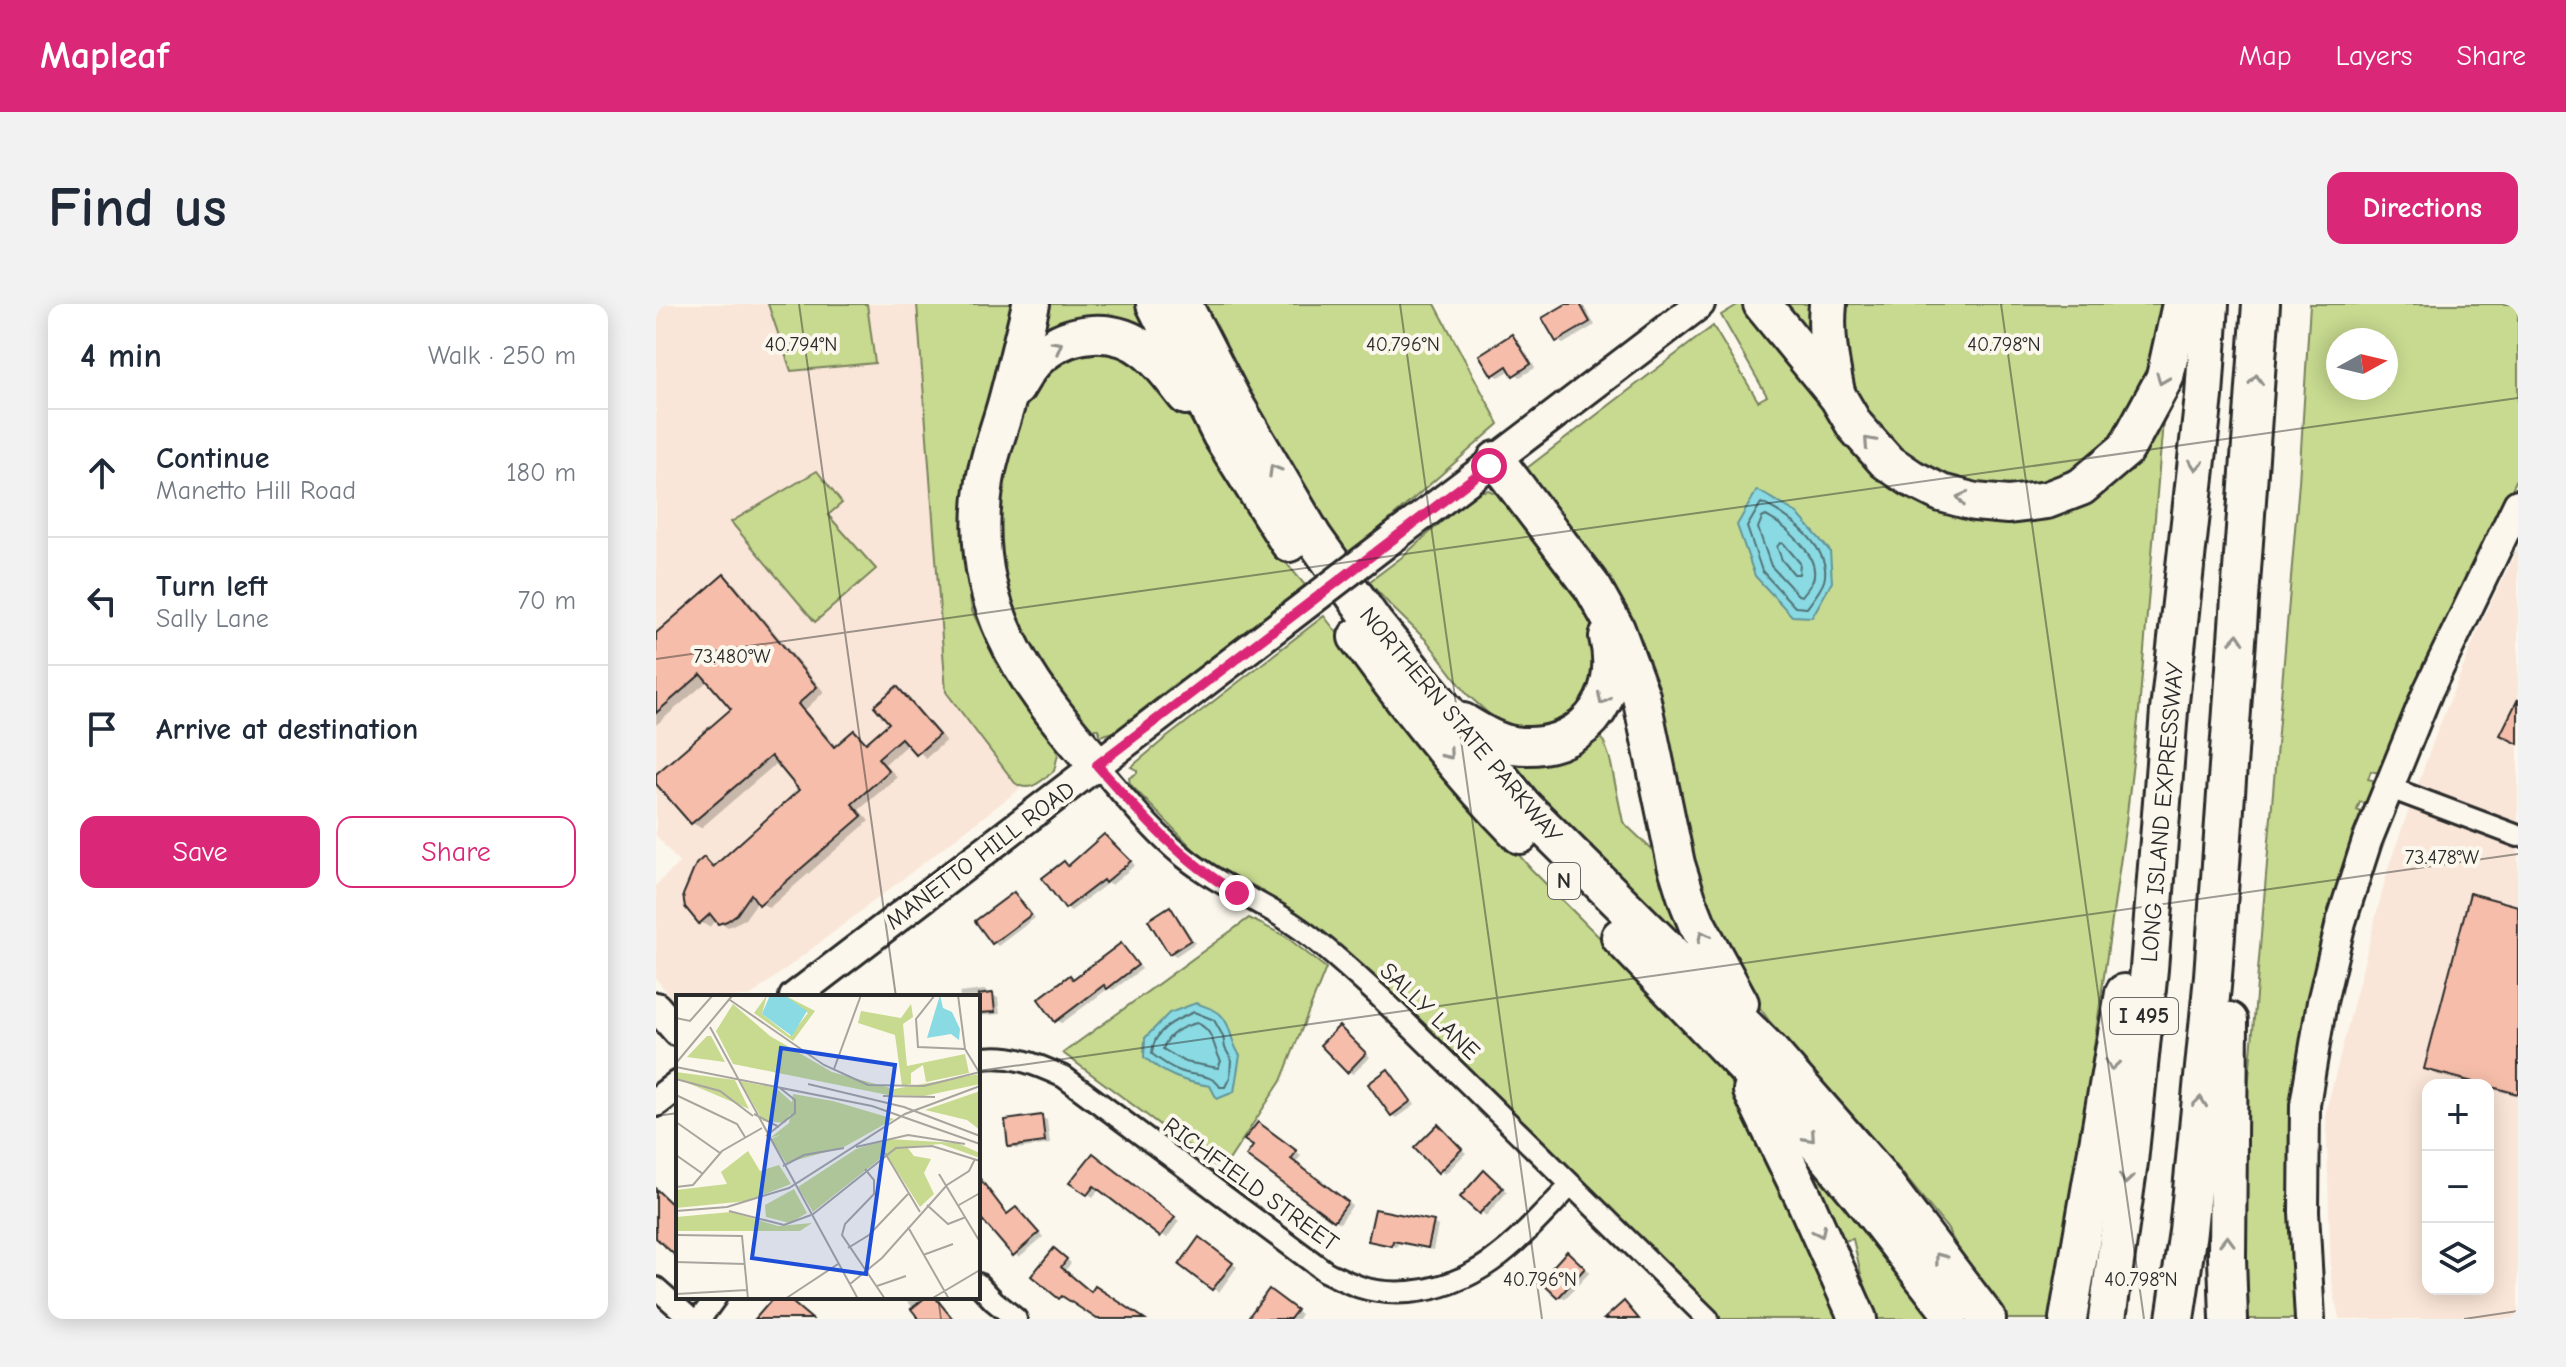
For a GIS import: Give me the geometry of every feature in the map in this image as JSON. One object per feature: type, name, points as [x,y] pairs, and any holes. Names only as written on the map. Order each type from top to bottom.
[{"type":"highway","points":[[1031,304],[989,465],[981,512],[987,582],[998,621],[1011,650],[1097,765]]},
{"type":"highway","name":"NORTHERN STATE PARKWAY","points":[[1155,304],[1221,435],[1285,537],[1398,694],[1484,798],[1689,1007],[1754,1056],[1807,1132],[1956,1319]]},
{"type":"highway","name":"NORTHERN STATE PARKWAY","points":[[1183,304],[1233,401],[1313,537],[1374,623],[1524,807],[1754,1056],[1874,1170],[1987,1319]]},
{"type":"highway","points":[[1762,304],[1838,397],[1855,426],[1886,461],[1941,493],[1975,502],[2008,505],[2047,500],[2081,487],[2126,449],[2165,377],[2181,304]]},
{"type":"highway","points":[[1828,304],[1826,321],[1830,364],[1838,397]]},
{"type":"highway","name":"LONG ISLAND EXPRESSWAY","points":[[2107,1319],[2129,1162],[2169,711],[2204,396],[2210,304]]},
{"type":"highway","name":"I 495","points":[[2175,1319],[2188,1231],[2211,992],[2261,304]]},
{"type":"highway","points":[[1006,403],[1027,369],[1041,354],[1073,337],[1108,334],[1143,348],[1156,359],[1199,414],[1221,435]]},
{"type":"highway","points":[[1451,714],[1476,730],[1510,744],[1551,743],[1578,731],[1596,713],[1608,694],[1612,677],[1613,655],[1607,631],[1584,591],[1492,463]]},
{"type":"highway","points":[[1492,463],[1593,588],[1616,629],[1641,696],[1676,864],[1687,899],[1727,983],[1810,1209],[1858,1319]]},
{"type":"highway","points":[[2068,1317],[2102,1129],[2169,711]]},
{"type":"highway","points":[[2229,1319],[2231,717]]},
{"type":"main road","name":"MANETTO HILL ROAD","points":[[797,995],[1700,304]]},
{"type":"main road","points":[[2310,1319],[2303,1152],[2309,1079],[2322,1002],[2341,922],[2367,841],[2428,691],[2518,504]]},
{"type":"main road","points":[[656,1007],[676,1030]]},
{"type":"main road","points":[[656,1102],[676,1087]]},
{"type":"street","name":"SALLY LANE","points":[[1097,765],[1183,857],[1323,945],[1379,996],[1708,1319]]},
{"type":"street","points":[[2390,788],[2518,836]]},
{"type":"street","name":"RICHFIELD STREET","points":[[980,1059],[1009,1058],[1032,1062],[1064,1077],[1326,1272],[1362,1288],[1396,1293],[1432,1290],[1482,1269],[1523,1235],[1571,1185]]},
{"type":"street","points":[[980,1286],[1016,1319]]},
{"type":"street","points":[[656,1288],[691,1319]]},
{"type":"street","points":[[700,1319],[715,1299]]},
{"type":"shaded area","points":[[656,304],[917,304],[946,692],[1021,788],[752,995],[676,995],[676,1003],[656,979],[656,885],[679,863],[656,835]]},
{"type":"shaded area","points":[[2518,548],[2518,1319],[2339,1319],[2331,1277],[2326,1111],[2389,865],[2436,734],[2481,623]]},
{"type":"green space","points":[[768,304],[867,304],[875,363],[791,371]]},
{"type":"green space","points":[[917,304],[1023,304],[966,489],[963,551],[972,611],[999,667],[1058,754],[1054,771],[1031,786],[1015,783],[946,692]]},
{"type":"green space","points":[[1040,304],[1139,304],[1164,351],[1045,339],[1036,322]]},
{"type":"green space","points":[[1200,304],[1435,304],[1499,424],[1380,528],[1344,555],[1280,450]]},
{"type":"green space","points":[[1739,304],[1748,304],[1876,465],[2006,516],[2164,409],[2139,711],[2126,822],[2055,1319],[2006,1319],[1968,1267],[1947,1228],[1886,1153],[1770,1022],[1732,969],[1700,908],[1658,724],[1520,476],[1713,326],[1758,401],[1767,396],[1721,315]]},
{"type":"green space","points":[[1775,304],[1820,304],[1817,347]]},
{"type":"green space","points":[[1838,304],[2167,304],[2159,350],[2130,419],[2099,461],[2039,489],[1974,493],[1915,468],[1870,428],[1840,361]]},
{"type":"green space","points":[[2310,304],[2518,304],[2518,477],[2447,617],[2379,773],[2371,771],[2368,779],[2376,781],[2368,804],[2360,802],[2357,810],[2365,814],[2295,1115],[2290,1205],[2298,1319],[2246,1319],[2243,1150],[2299,482]]},
{"type":"green space","points":[[1112,343],[1161,372],[1260,532],[1305,585],[1199,671],[1176,683],[1114,732],[1100,736],[1099,729],[1094,729],[1091,734],[1049,688],[1003,589],[997,544],[1003,489],[1019,413],[1032,377],[1055,356]]},
{"type":"green space","points":[[817,471],[842,503],[828,515],[876,569],[815,622],[731,522]]},
{"type":"green space","points":[[1488,490],[1500,495],[1570,582],[1597,628],[1596,704],[1544,737],[1500,724],[1468,695],[1427,641],[1369,582],[1474,493]]},
{"type":"green space","points":[[1324,616],[1426,747],[1531,869],[1656,994],[1729,1080],[1768,1137],[1852,1319],[1703,1319],[1262,890],[1205,861],[1130,784],[1129,778],[1137,773],[1131,767]]},
{"type":"green space","points":[[1598,736],[1604,742],[1610,759],[1623,822],[1670,867],[1716,973],[1586,849],[1500,751]]},
{"type":"green space","points":[[1249,918],[1285,936],[1326,968],[1281,1081],[1222,1171],[1063,1053]]},
{"type":"green space","points":[[1824,1171],[1942,1319],[1877,1319],[1853,1239],[1843,1241],[1813,1180]]},
{"type":"water","points":[[1757,490],[1797,513],[1830,551],[1832,582],[1812,617],[1792,616],[1755,576],[1737,525]]},
{"type":"water","points":[[1196,1003],[1224,1018],[1240,1055],[1234,1092],[1217,1099],[1210,1086],[1175,1077],[1144,1057],[1145,1038],[1169,1013]]},
{"type":"building","points":[[1566,304],[1580,304],[1590,322],[1556,342],[1542,318]]},
{"type":"building","points":[[1512,334],[1531,364],[1513,376],[1507,366],[1492,376],[1479,355]]},
{"type":"building","points":[[724,574],[817,687],[798,704],[834,747],[854,730],[866,743],[889,723],[874,706],[897,686],[939,735],[916,755],[901,738],[878,758],[889,771],[852,804],[862,816],[759,905],[751,894],[737,914],[727,921],[718,924],[710,914],[699,924],[685,907],[683,895],[696,864],[704,857],[713,867],[799,790],[771,756],[691,824],[656,784],[656,774],[731,709],[701,674],[656,713],[656,633]]},
{"type":"building","points":[[2518,699],[2518,744],[2500,735]]},
{"type":"building","points":[[1104,834],[1131,861],[1105,883],[1103,880],[1065,909],[1042,878],[1064,861],[1068,866]]},
{"type":"building","points":[[1014,892],[1031,915],[992,944],[975,921]]},
{"type":"building","points":[[2470,893],[2518,906],[2518,1094],[2494,1088],[2494,1079],[2462,1079],[2424,1069]]},
{"type":"building","points":[[1170,906],[1191,940],[1169,954],[1148,920]]},
{"type":"building","points":[[1121,943],[1138,965],[1107,989],[1104,985],[1055,1022],[1038,999],[1070,975],[1073,979]]},
{"type":"building","points":[[993,993],[995,1012],[980,1013],[978,995]]},
{"type":"building","points":[[1339,1026],[1366,1053],[1347,1073],[1320,1045]]},
{"type":"building","points":[[1388,1069],[1411,1101],[1391,1116],[1368,1084]]},
{"type":"building","points":[[1042,1115],[1045,1142],[1008,1147],[1005,1120]]},
{"type":"building","points":[[1258,1122],[1297,1151],[1291,1159],[1348,1202],[1334,1221],[1246,1156],[1253,1146],[1244,1140]]},
{"type":"building","points":[[1438,1124],[1462,1149],[1438,1173],[1414,1148]]},
{"type":"building","points":[[1093,1153],[1175,1217],[1160,1237],[1094,1186],[1087,1195],[1069,1183]]},
{"type":"building","points":[[1484,1170],[1503,1188],[1479,1214],[1460,1197]]},
{"type":"building","points":[[980,1179],[1007,1214],[1016,1207],[1039,1233],[1013,1256],[980,1217]]},
{"type":"building","points":[[656,1189],[676,1208],[676,1256],[656,1238]]},
{"type":"building","points":[[1375,1209],[1434,1221],[1428,1248],[1393,1241],[1392,1246],[1368,1241]]},
{"type":"building","points":[[1199,1237],[1233,1263],[1212,1290],[1179,1265]]},
{"type":"building","points":[[1054,1248],[1067,1259],[1061,1267],[1091,1292],[1095,1286],[1145,1319],[1097,1319],[1062,1296],[1059,1299],[1031,1276]]},
{"type":"building","points":[[1567,1251],[1585,1268],[1558,1298],[1540,1281]]},
{"type":"building","points":[[1269,1289],[1297,1310],[1290,1319],[1247,1319]]},
{"type":"building","points":[[772,1299],[788,1299],[812,1319],[755,1319]]},
{"type":"building","points":[[924,1299],[937,1299],[953,1319],[919,1319],[911,1309]]},
{"type":"building","points":[[1624,1301],[1639,1319],[1604,1319]]},
{"type":"route","points":[[1237,893],[1183,857],[1163,839],[1097,765],[1489,466]]}]
